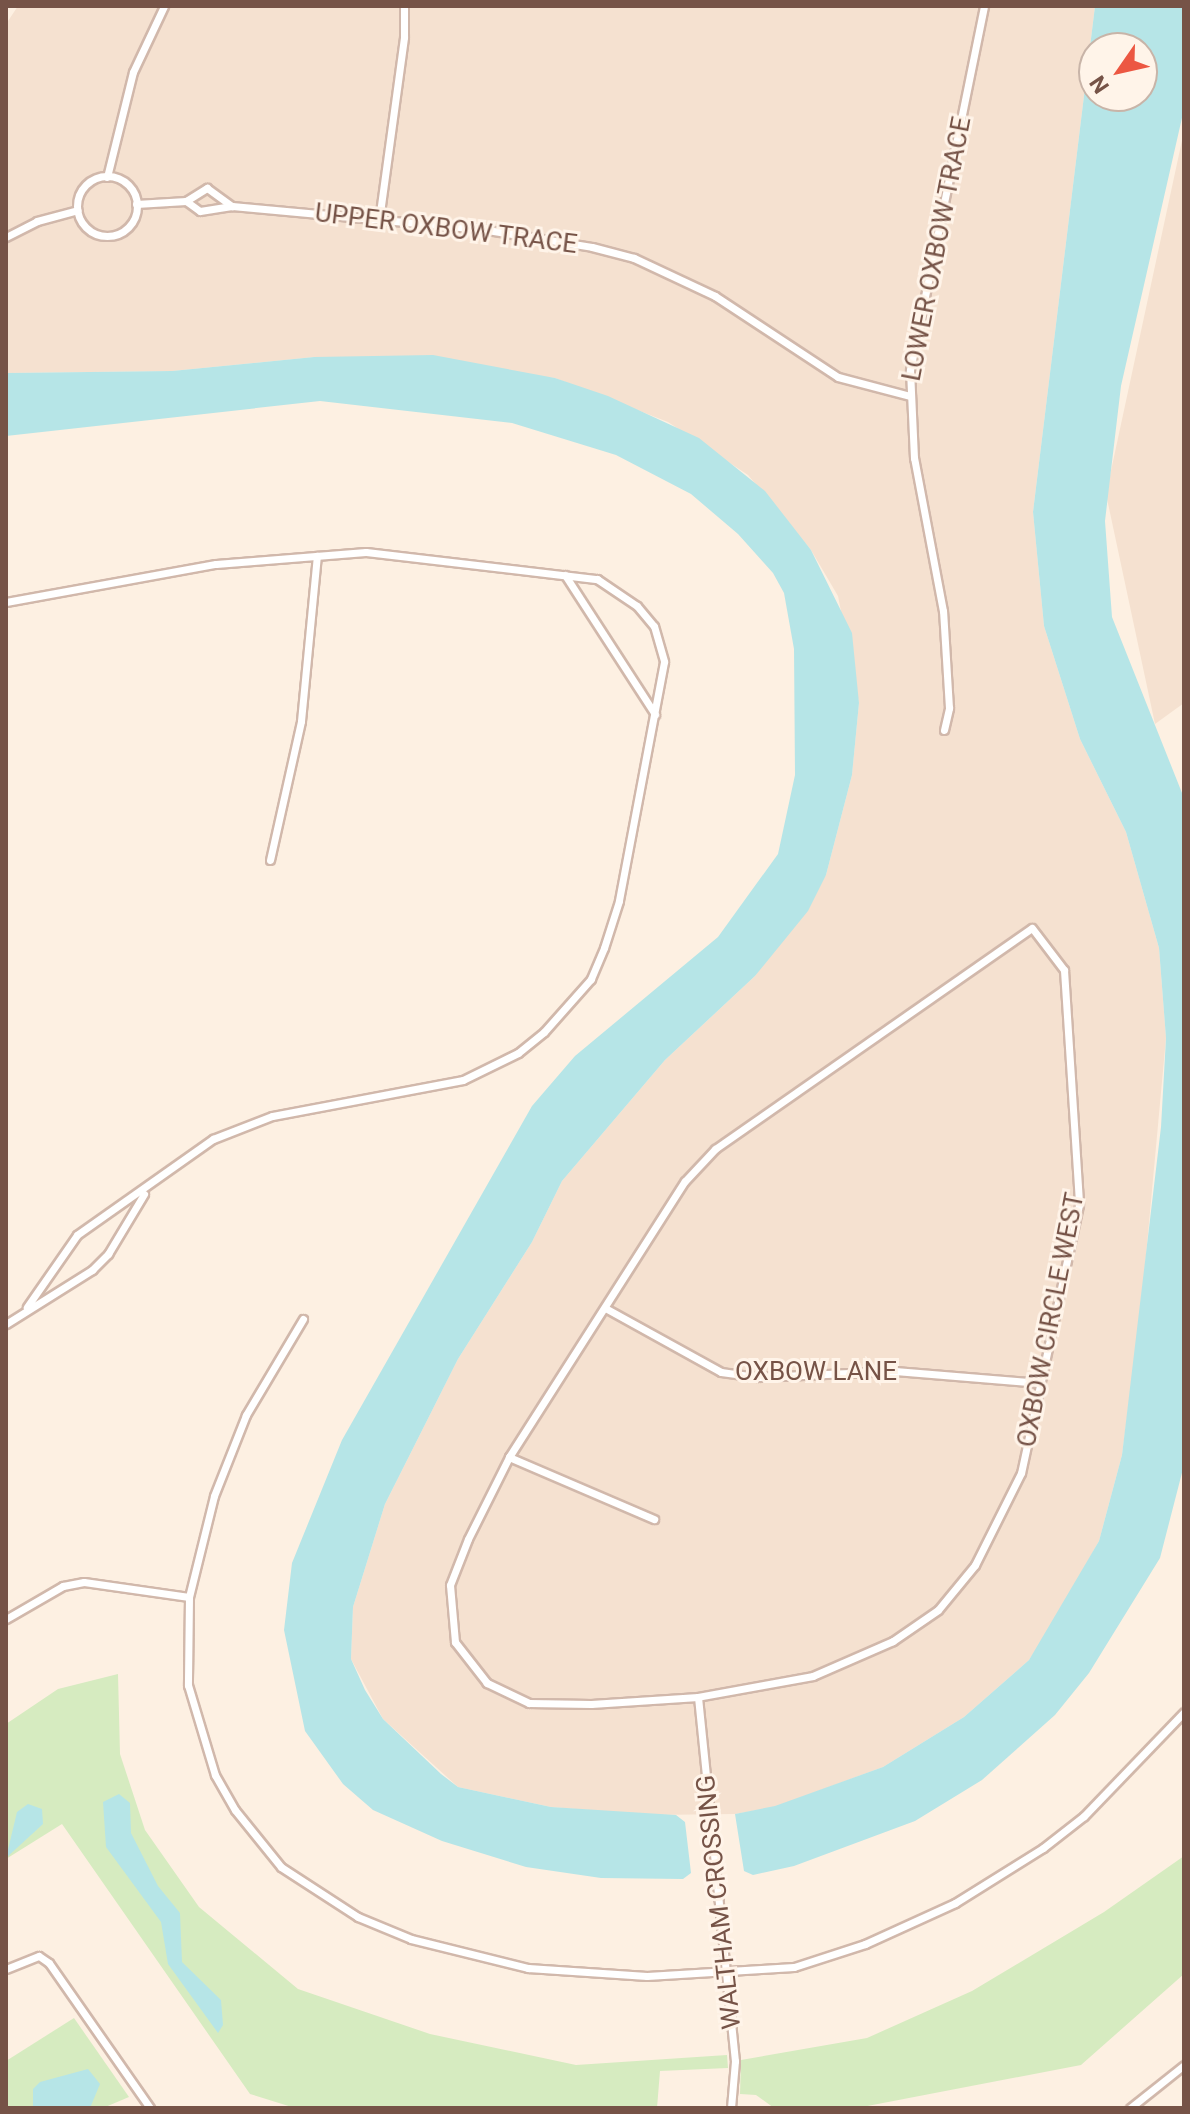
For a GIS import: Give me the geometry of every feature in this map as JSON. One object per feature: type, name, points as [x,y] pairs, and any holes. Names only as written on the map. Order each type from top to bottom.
[{"type":"street","points":[[107,177],[133,72],[164,6]]},
{"type":"street","points":[[379,220],[404,37],[404,6]]},
{"type":"street","name":"LOWER OXBOW TRACE","points":[[944,730],[949,708],[943,611],[918,484],[910,396],[917,330],[984,6]]},
{"type":"street","points":[[107,177],[130,187],[136,204],[132,223],[111,236],[87,229],[78,210],[86,185],[107,177]]},
{"type":"street","name":"UPPER OXBOW TRACE","points":[[136,204],[186,201],[207,188],[232,206]]},
{"type":"street","name":"UPPER OXBOW TRACE","points":[[186,201],[200,211],[232,206],[481,229],[634,258],[715,296],[838,377],[910,396]]},
{"type":"street","points":[[6,237],[37,221],[78,210]]},
{"type":"street","points":[[6,602],[216,564],[366,552],[597,579],[619,591],[654,626],[664,662],[619,901],[604,948],[591,979],[544,1032],[518,1053],[463,1080],[272,1116],[202,1146],[145,1192],[77,1235],[27,1307]]},
{"type":"street","points":[[270,860],[301,721],[317,556]]},
{"type":"street","points":[[565,575],[655,714]]},
{"type":"street","name":"OXBOW CIRCLE WEST","points":[[1032,928],[1064,970],[1079,1205],[1021,1473],[1001,1520],[975,1565],[938,1610],[893,1641],[813,1676],[698,1697],[529,1703],[487,1683],[455,1642],[450,1585],[509,1457],[607,1309],[685,1181],[715,1149],[1032,928]]},
{"type":"street","points":[[6,1324],[27,1307],[92,1270],[108,1254],[145,1192]]},
{"type":"street","name":"OXBOW LANE","points":[[607,1309],[721,1372],[758,1377],[895,1371],[1041,1383]]},
{"type":"street","points":[[303,1319],[246,1415],[214,1496],[189,1597],[186,1644],[195,1720],[235,1810],[281,1867],[358,1917],[468,1954],[528,1968],[647,1976],[725,1974],[794,1967],[865,1944],[955,1903],[1043,1848],[1084,1816],[1184,1712]]},
{"type":"street","points":[[509,1457],[654,1519]]},
{"type":"street","points":[[6,1619],[63,1586],[84,1582],[189,1597]]},
{"type":"street","name":"WALTHAM CROSSING","points":[[698,1697],[735,2061],[731,2108]]},
{"type":"street","points":[[6,1969],[39,1956],[49,1963],[150,2108]]},
{"type":"street","points":[[1130,2108],[1184,2065]]},
{"type":"shaded area","points":[[18,6],[1095,6],[1092,32],[1078,32],[1078,112],[1082,112],[1033,512],[1044,626],[1080,739],[1126,832],[1159,948],[1166,1038],[1141,1310],[1122,1455],[1099,1541],[1051,1627],[1029,1660],[964,1717],[883,1767],[775,1807],[735,1814],[652,1815],[551,1807],[458,1787],[383,1719],[351,1659],[353,1607],[385,1504],[458,1359],[532,1242],[562,1181],[665,1060],[755,976],[826,875],[852,775],[859,703],[838,596],[811,550],[748,475],[668,422],[555,378],[314,357],[172,371],[6,373],[6,24]]},
{"type":"shaded area","points":[[1184,131],[1184,703],[1155,724],[1106,494]]},
{"type":"green space","points":[[118,1674],[120,1754],[145,1830],[199,1907],[298,1989],[430,2034],[576,2065],[727,2055],[728,2068],[660,2071],[657,2108],[295,2108],[250,2094],[62,1824],[6,1859],[6,1724],[58,1689]]},
{"type":"green space","points":[[1184,1856],[1184,1974],[1081,2065],[857,2108],[774,2108],[756,2095],[740,2094],[741,2060],[867,2038],[972,1991],[1104,1912]]},
{"type":"green space","points":[[74,2018],[129,2097],[103,2108],[6,2108],[6,2061]]},
{"type":"water","points":[[1095,6],[1184,6],[1184,109],[1121,386],[1105,521],[1112,617],[1184,798],[1184,1465],[1160,1558],[1089,1673],[1055,1715],[982,1780],[915,1821],[794,1866],[753,1875],[744,1871],[735,1814],[775,1806],[883,1767],[964,1717],[1029,1660],[1099,1541],[1122,1455],[1161,1127],[1166,1038],[1159,948],[1126,832],[1080,739],[1044,626],[1033,512],[1082,112],[1158,112],[1158,32],[1092,32]]},
{"type":"water","points":[[433,355],[555,378],[608,396],[699,438],[765,491],[811,550],[852,633],[859,703],[852,775],[826,875],[808,911],[755,976],[665,1060],[562,1181],[532,1242],[458,1359],[385,1504],[353,1607],[351,1659],[365,1690],[383,1719],[441,1774],[458,1787],[551,1807],[676,1815],[685,1822],[691,1873],[683,1879],[601,1878],[526,1867],[442,1841],[373,1810],[343,1784],[305,1731],[284,1630],[292,1563],[342,1440],[532,1106],[575,1056],[718,937],[778,854],[795,775],[794,649],[784,593],[773,573],[738,534],[691,494],[616,455],[512,423],[320,401],[6,436],[6,373],[172,371],[314,357]]},
{"type":"water","points":[[119,1794],[130,1803],[131,1833],[158,1886],[180,1913],[182,1962],[221,2000],[223,2025],[218,2033],[168,1964],[161,1922],[106,1847],[103,1802]]},
{"type":"water","points":[[28,1804],[42,1809],[43,1824],[6,1858],[17,1812]]},
{"type":"water","points":[[88,2069],[100,2084],[90,2108],[33,2108],[33,2089],[40,2082]]}]
